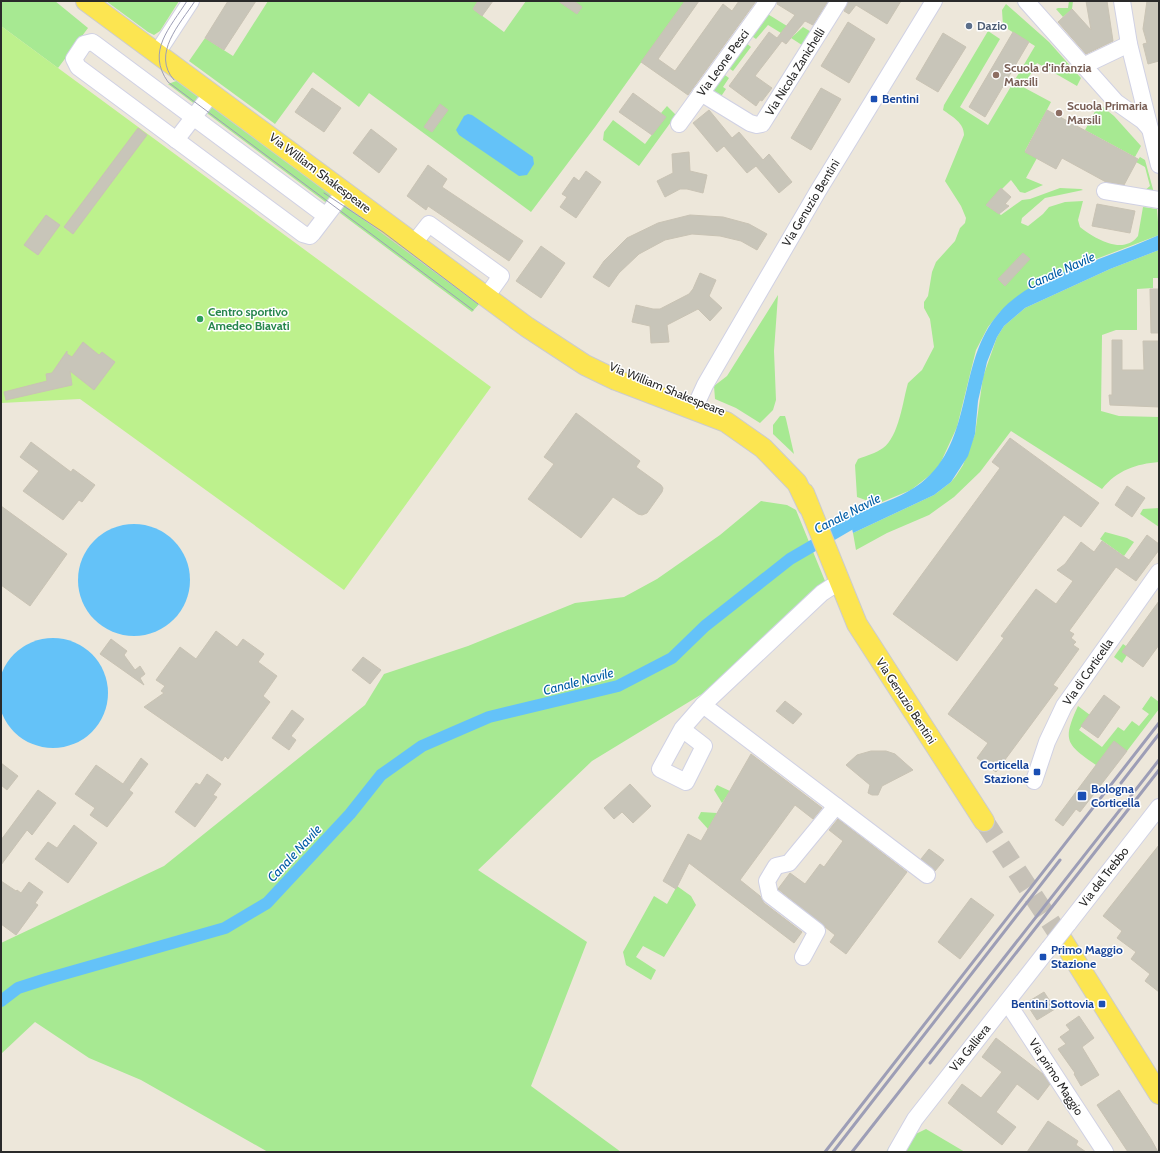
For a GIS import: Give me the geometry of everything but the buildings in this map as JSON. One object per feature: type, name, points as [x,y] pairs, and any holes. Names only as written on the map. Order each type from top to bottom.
[{"type":"main road","name":"Via William Shakespeare","points":[[86,1],[345,191],[486,297],[585,365],[616,380],[696,404],[748,424],[768,439],[785,455],[796,471],[808,506],[838,579]]},
{"type":"main road","name":"Via Genuzio Bentini","points":[[838,579],[857,624],[984,822]]},
{"type":"main road","points":[[1060,938],[1159,1094]]},
{"type":"street","points":[[157,53],[191,1]]},
{"type":"street","name":"Via Leone Pesci","points":[[679,124],[768,1]]},
{"type":"street","name":"Via Nicola Zanichelli","points":[[701,93],[750,123],[757,126],[762,124],[839,1]]},
{"type":"street","name":"Via Genuzio Bentini","points":[[696,404],[792,233],[934,1]]},
{"type":"street","points":[[1026,1],[1116,102],[1143,121],[1154,138]]},
{"type":"street","points":[[1122,1],[1129,44],[1154,138],[1159,165]]},
{"type":"street","points":[[326,216],[92,42],[84,44],[74,59],[78,67],[303,234],[310,236],[326,216],[345,191]]},
{"type":"street","points":[[1083,66],[1129,44]]},
{"type":"street","points":[[176,140],[212,93]]},
{"type":"street","points":[[1105,191],[1159,200]]},
{"type":"street","name":"Via di Corticella","points":[[1034,781],[1047,742],[1064,706],[1159,572]]},
{"type":"street","points":[[682,728],[703,705],[838,579]]},
{"type":"street","points":[[703,705],[927,875]]},
{"type":"street","points":[[803,957],[817,932],[770,895],[767,881],[776,866],[789,863],[836,806]]},
{"type":"street","name":"Via del Trebbo","points":[[1060,938],[1159,807]]},
{"type":"street","name":"Via Galliera","points":[[896,1152],[915,1119],[1007,1002],[1060,938]]},
{"type":"street","name":"Via primo Maggio","points":[[1007,1002],[1105,1152]]},
{"type":"green space","points":[[1,1],[55,1],[88,28],[58,68],[1,26]]},
{"type":"green space","points":[[106,1],[179,1],[160,31],[154,35]]},
{"type":"green space","points":[[268,1],[478,1],[473,9],[504,32],[526,1],[685,1],[595,127],[531,212],[369,93],[359,107],[313,72],[275,124],[189,61],[205,38],[233,56]]},
{"type":"green space","points":[[1069,1],[1073,1],[1072,9],[1063,17],[1056,9],[1068,8]]},
{"type":"green space","points":[[1006,4],[1049,42],[1081,78],[1077,86],[1037,63],[1023,87],[1051,102],[1025,151],[1037,158],[1026,178],[1043,185],[1025,193],[1020,192],[1011,180],[986,205],[1001,215],[1022,200],[1030,199],[1060,188],[1081,189],[1083,190],[1045,198],[1022,218],[1021,223],[1028,226],[1049,207],[1065,202],[1083,201],[1078,220],[1080,227],[1101,240],[1117,245],[1125,245],[1132,242],[1138,236],[1143,207],[1157,209],[1159,235],[1070,269],[1000,312],[988,327],[976,350],[957,427],[940,464],[934,472],[911,490],[877,504],[857,497],[855,465],[858,459],[883,448],[893,436],[897,427],[908,383],[922,370],[934,347],[930,319],[924,308],[924,302],[928,296],[932,272],[936,262],[955,241],[960,228],[965,223],[966,218],[961,206],[945,181],[964,135],[964,131],[957,121],[943,110],[944,105],[988,31],[1000,39],[960,107],[988,125],[1035,46],[1003,26],[1002,10]]},
{"type":"green space","points":[[766,13],[787,26],[781,33],[768,25],[756,39],[750,35]]},
{"type":"green space","name":"Centro sportivo Amedeo Biavati","points":[[1,26],[491,387],[344,590],[80,399],[1,403]]},
{"type":"green space","points":[[803,27],[813,33],[805,47],[791,38]]},
{"type":"green space","points":[[745,42],[751,47],[733,71],[727,67]]},
{"type":"green space","points":[[722,73],[729,78],[723,87],[726,89],[720,98],[710,91]]},
{"type":"green space","points":[[179,80],[322,188],[480,303],[472,312],[168,84]]},
{"type":"green space","points":[[1099,104],[1114,116],[1141,146],[1135,157],[1085,130]]},
{"type":"green space","points":[[667,106],[676,115],[639,166],[603,140],[604,132],[613,120],[645,144],[665,117],[661,113]]},
{"type":"green space","points":[[1140,157],[1145,160],[1154,193],[1144,191],[1150,186],[1145,167],[1136,162]]},
{"type":"green space","points":[[1159,250],[1159,278],[1153,278],[1153,288],[1137,289],[1137,330],[1116,330],[1102,335],[1101,411],[1119,416],[1159,417],[1159,462],[1142,464],[1128,469],[1114,477],[1102,489],[1011,431],[980,472],[954,497],[929,515],[887,533],[856,550],[853,533],[934,495],[951,482],[956,476],[963,465],[975,434],[983,377],[997,337],[1004,326],[1025,308],[1110,269]]},
{"type":"green space","points":[[778,295],[774,351],[776,400],[773,410],[760,423],[736,408],[715,399],[714,386],[727,376]]},
{"type":"green space","points":[[780,416],[785,416],[794,454],[773,434],[773,425]]},
{"type":"green space","points":[[761,501],[787,505],[796,510],[825,581],[720,683],[592,761],[478,870],[587,942],[531,1086],[621,1152],[268,1152],[141,1080],[89,1058],[35,1022],[1,1054],[1,943],[164,866],[365,705],[384,674],[468,646],[575,603],[624,597],[657,579],[720,535]]},
{"type":"green space","points":[[1159,508],[1159,527],[1140,514],[1143,509]]},
{"type":"green space","points":[[1105,532],[1127,538],[1134,542],[1124,556],[1100,539]]},
{"type":"green space","points":[[1123,644],[1126,646],[1127,655],[1122,663],[1114,657]]},
{"type":"green space","points":[[1151,696],[1159,702],[1159,709],[1127,751],[1096,765],[1078,752],[1070,741],[1070,727],[1078,706],[1090,715],[1079,730],[1102,747],[1118,727],[1124,731],[1132,721],[1139,726],[1149,714],[1142,709]]},
{"type":"green space","points":[[717,785],[730,791],[722,803],[714,790]]},
{"type":"green space","points":[[701,812],[717,813],[708,829],[698,818]]},
{"type":"green space","points":[[677,886],[691,896],[696,905],[664,957],[643,946],[636,957],[656,970],[651,980],[626,965],[623,952],[654,896],[667,904]]},
{"type":"green space","points":[[926,1129],[965,1152],[886,1152],[889,1147]]},
{"type":"water","points":[[468,114],[472,115],[533,157],[534,164],[527,175],[519,176],[459,135],[456,130],[464,116]]},
{"type":"water","points":[[1159,235],[1159,250],[1110,269],[1025,308],[1004,326],[997,337],[987,362],[978,401],[975,434],[968,456],[951,482],[934,495],[853,533],[849,516],[886,502],[913,489],[938,466],[950,446],[958,424],[976,354],[986,333],[999,313],[1008,303],[1030,288],[1054,276]]},
{"type":"water","points":[[134,524],[145,525],[155,529],[165,534],[173,541],[180,549],[185,559],[189,569],[189,591],[185,601],[180,611],[173,619],[165,626],[155,631],[145,635],[134,636],[123,635],[113,631],[103,626],[95,619],[88,611],[83,601],[79,591],[78,580],[79,569],[83,559],[88,549],[95,541],[103,534],[113,529],[123,525]]},
{"type":"water","points":[[53,638],[74,642],[84,647],[92,654],[99,662],[104,672],[108,693],[104,714],[99,724],[92,732],[84,739],[74,744],[53,748],[32,744],[22,739],[14,732],[7,724],[2,714],[-2,693],[2,672],[7,662],[14,654],[22,647],[32,642]]},
{"type":"waterway","name":"Canale Navile","points":[[1,1001],[18,988],[225,928],[267,903],[350,814],[381,775],[422,746],[489,717],[618,686],[672,658],[705,626],[790,559],[850,524],[866,517]]},
{"type":"tunnel","points":[[984,821],[1063,941]]},
{"type":"tram line","points":[[187,1],[168,30],[160,50],[159,60],[162,71],[168,82],[473,310]]},
{"type":"tram line","points":[[174,80],[168,70],[165,60],[167,50],[170,39],[195,1]]},
{"type":"tram line","points":[[324,193],[383,232],[478,304]]},
{"type":"railway","points":[[825,1152],[1159,723]]},
{"type":"railway","points":[[1121,783],[1159,734]]},
{"type":"railway","points":[[852,1152],[1159,760]]},
{"type":"railway","points":[[930,1063],[1159,770]]},
{"type":"railway","points":[[833,1152],[1060,860]]},
{"type":"place","name":"Dazio","points":[[969,26]]},
{"type":"place","name":"Scuola d'infanzia Marsili","points":[[996,75]]},
{"type":"place","name":"Bentini","points":[[874,99]]},
{"type":"place","name":"Scuola Primaria Marsili","points":[[1059,113]]},
{"type":"place","name":"Centro sportivo Amedeo Biavati","points":[[200,319]]},
{"type":"place","name":"Corticella Stazione","points":[[1037,772]]},
{"type":"place","name":"Bologna Corticella","points":[[1082,796]]},
{"type":"place","name":"Primo Maggio Stazione","points":[[1043,957]]},
{"type":"place","name":"Bentini Sottovia","points":[[1102,1004]]}]
